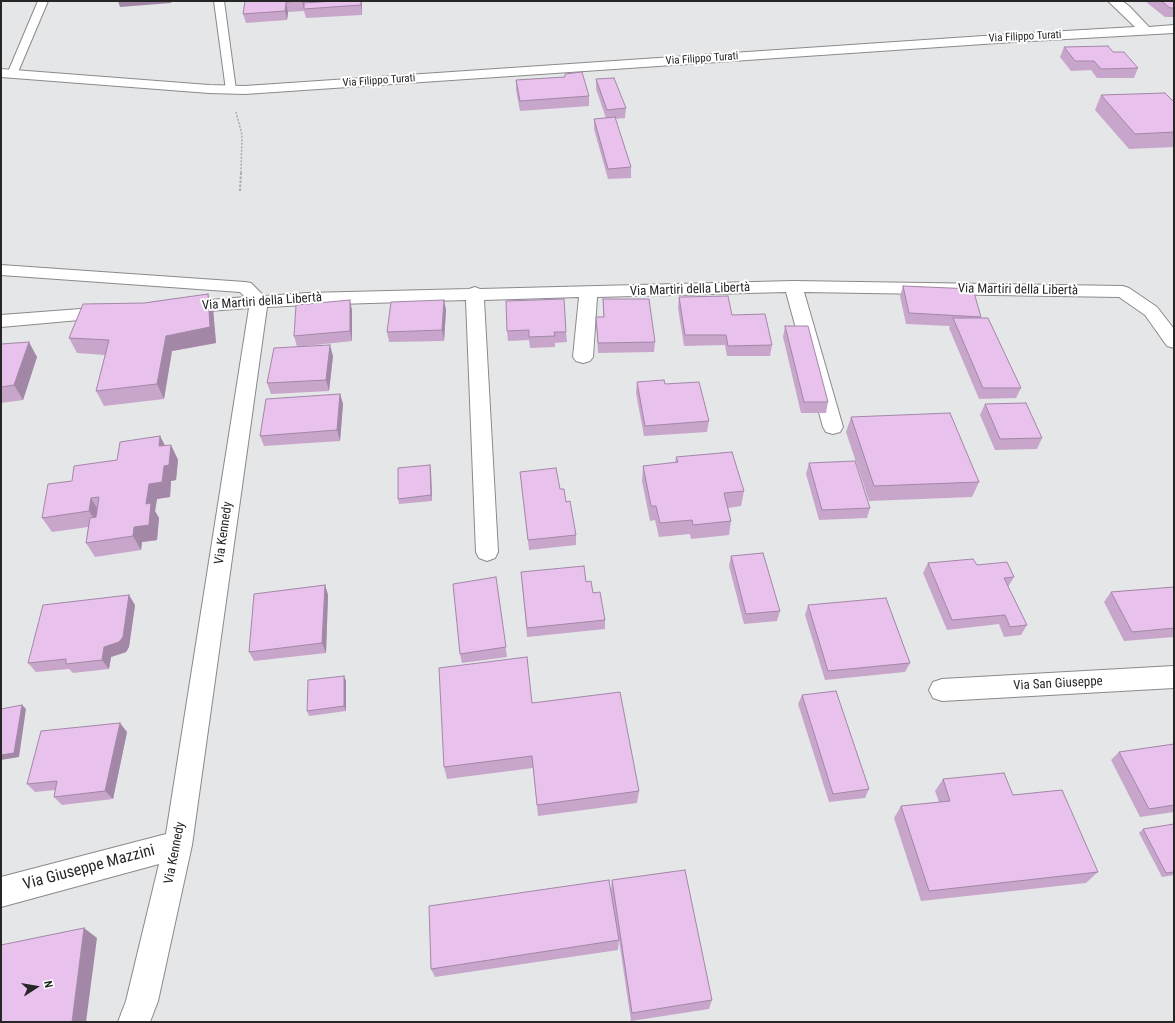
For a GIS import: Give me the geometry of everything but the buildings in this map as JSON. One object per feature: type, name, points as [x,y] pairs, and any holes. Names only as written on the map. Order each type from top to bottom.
[{"type":"street","points":[[1114,1],[1125,9],[1146,31]]},
{"type":"street","name":"Via Filippo Turati","points":[[7,72],[231,90],[1005,38],[1174,29]]},
{"type":"street","points":[[1,270],[245,287],[259,301]]},
{"type":"street","points":[[793,286],[833,427]]},
{"type":"street","name":"Via Martiri della Libertà","points":[[165,309],[259,301],[475,293],[588,293],[793,286],[1123,292],[1151,312],[1174,342]]},
{"type":"street","points":[[475,293],[487,552]]},
{"type":"street","points":[[583,356],[588,293]]},
{"type":"street","name":"Via Kennedy","points":[[134,1022],[142,1001],[178,845],[259,301]]},
{"type":"street","points":[[1,321],[126,312]]},
{"type":"street","name":"Via San Giuseppe","points":[[942,690],[1174,677]]},
{"type":"street","name":"Via Giuseppe Mazzini","points":[[1,892],[178,845]]},
{"type":"lane","name":"Via Filippo Turati","points":[[7,72],[43,1]]},
{"type":"lane","points":[[219,1],[231,90]]},
{"type":"path","points":[[231,90],[242,135],[240,191]]}]
